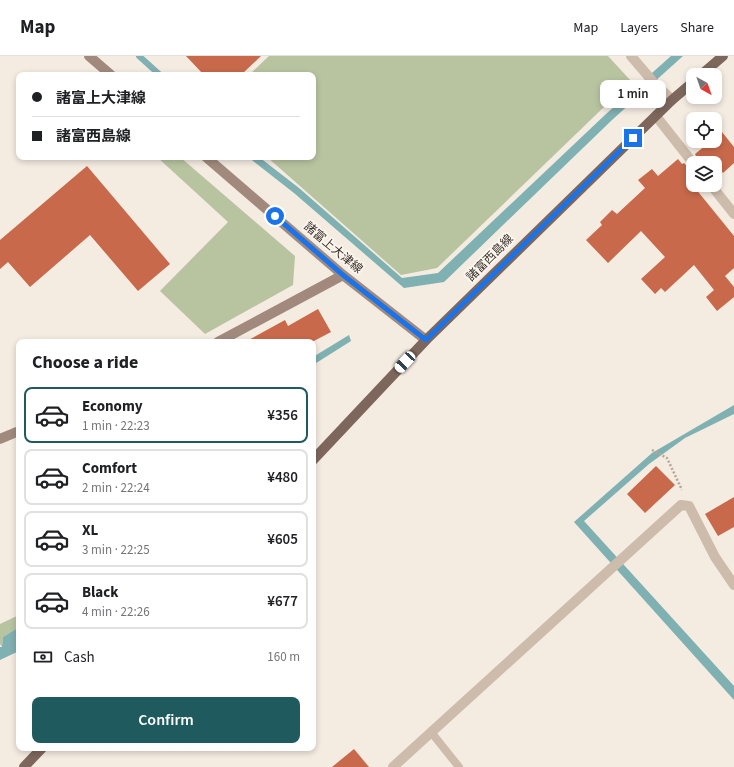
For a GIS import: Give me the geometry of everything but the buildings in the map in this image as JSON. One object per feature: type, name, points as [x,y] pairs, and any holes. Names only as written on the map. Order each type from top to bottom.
[{"type":"main road","points":[[709,68],[723,56]]},
{"type":"main road","name":"諸富西島線","points":[[316,457],[426,340],[554,214],[686,88]]},
{"type":"main road","points":[[24,767],[39,751]]},
{"type":"street","points":[[89,56],[108,72]]},
{"type":"street","points":[[631,56],[655,84],[672,100]]},
{"type":"street","points":[[656,116],[687,156]]},
{"type":"street","name":"諸富上大津線","points":[[209,160],[343,275],[426,340]]},
{"type":"street","points":[[717,192],[734,214]]},
{"type":"street","points":[[224,339],[343,275]]},
{"type":"street","points":[[0,439],[16,432]]},
{"type":"street","points":[[393,767],[681,505],[689,506],[715,557],[734,585]]},
{"type":"lane","points":[[431,732],[459,767]]},
{"type":"path","points":[[652,450],[667,458],[689,506]]},
{"type":"green space","points":[[269,56],[608,56],[631,81],[437,268],[401,275],[270,160],[316,160],[316,72],[252,72]]},
{"type":"green space","points":[[160,160],[183,160],[295,256],[293,285],[205,334],[160,291],[228,222]]},
{"type":"green space","points":[[16,616],[16,629],[3,637],[2,647],[0,644],[0,624]]},
{"type":"water","points":[[671,56],[683,56],[612,120],[444,282],[404,288],[294,193],[252,160],[263,160],[299,188],[402,278],[438,273],[606,114]]},
{"type":"water","points":[[349,335],[351,341],[316,363],[316,355]]},
{"type":"water","points":[[734,405],[734,414],[685,438],[649,464],[584,521],[734,686],[734,700],[574,522],[652,453]]},
{"type":"water","points":[[16,629],[16,652],[0,660],[0,647],[2,647],[3,637]]},
{"type":"waterway","points":[[139,56],[157,72]]},
{"type":"route","points":[[275,216],[343,275],[426,340],[633,138]]}]
